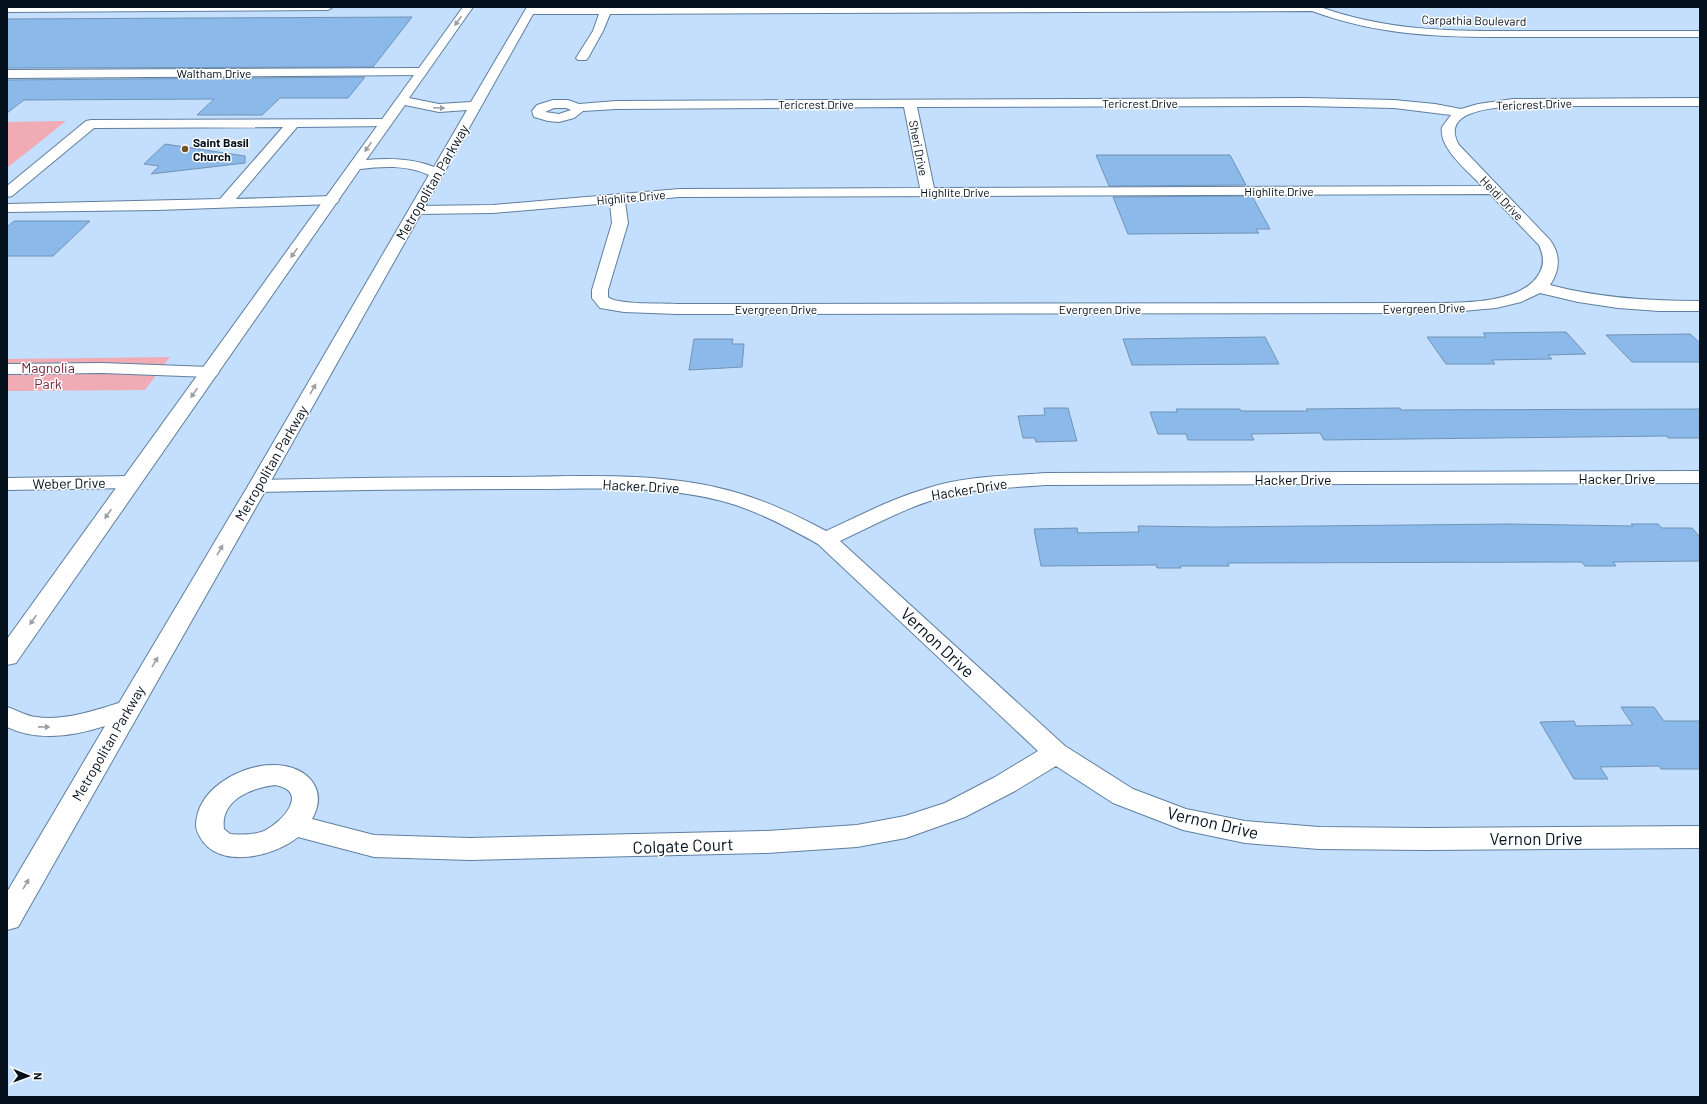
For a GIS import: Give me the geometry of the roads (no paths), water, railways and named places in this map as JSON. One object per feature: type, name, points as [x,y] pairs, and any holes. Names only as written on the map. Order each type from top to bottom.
[{"type":"street","points":[[7,9],[328,7]]},
{"type":"street","points":[[7,657],[468,7]]},
{"type":"street","name":"Carpathia Boulevard","points":[[531,9],[1312,7],[1336,16],[1367,24],[1427,33],[1474,35],[1700,34]]},
{"type":"street","name":"Metropolitan Parkway","points":[[7,918],[126,710],[258,486],[531,9]]},
{"type":"street","points":[[582,58],[598,31],[606,9]]},
{"type":"street","name":"Waltham Drive","points":[[7,74],[421,72]]},
{"type":"street","points":[[402,100],[435,109],[459,108],[476,105]]},
{"type":"street","name":"Tericrest Drive","points":[[577,108],[624,105],[1369,103],[1417,106],[1462,114],[1478,108],[1513,103],[1700,102]]},
{"type":"street","name":"Sheri Drive","points":[[910,104],[928,192]]},
{"type":"street","name":"Heidi Drive","points":[[1462,114],[1453,119],[1448,126],[1448,140],[1548,248],[1551,257],[1549,274],[1538,287]]},
{"type":"street","points":[[224,204],[294,123]]},
{"type":"street","points":[[7,192],[91,124],[385,123]]},
{"type":"street","points":[[355,166],[374,163],[403,162],[425,167],[436,173]]},
{"type":"street","name":"Highlite Drive","points":[[416,210],[493,209],[679,193],[1494,190]]},
{"type":"street","name":"Evergreen Drive","points":[[618,198],[620,223],[600,290],[600,298],[606,304],[624,307],[677,309],[1450,308],[1483,305],[1506,300],[1525,294],[1538,287]]},
{"type":"street","points":[[7,208],[224,204],[332,200]]},
{"type":"street","points":[[1538,287],[1569,296],[1619,303],[1700,306]]},
{"type":"street","points":[[7,369],[102,368],[210,372]]},
{"type":"street","name":"Hacker Drive","points":[[258,486],[396,483],[578,483],[663,486],[715,493],[754,504],[786,518],[826,539],[889,510],[932,493],[980,484],[1046,479],[1700,477]]},
{"type":"street","name":"Weber Drive","points":[[7,484],[131,482]]},
{"type":"street","name":"Vernon Drive","points":[[826,539],[1056,753],[1123,796],[1183,819],[1245,832],[1334,838],[1426,839],[1700,837]]},
{"type":"street","points":[[7,716],[15,721],[37,727],[64,727],[91,722],[126,710]]},
{"type":"street","name":"Colgate Court","points":[[293,825],[374,846],[470,849],[760,842],[857,836],[906,827],[955,810],[1005,784],[1056,753]]},
{"type":"place","name":"Saint Basil Church","points":[[185,149]]},
{"type":"park label","name":"Magnolia Park","points":[[48,376]]}]
